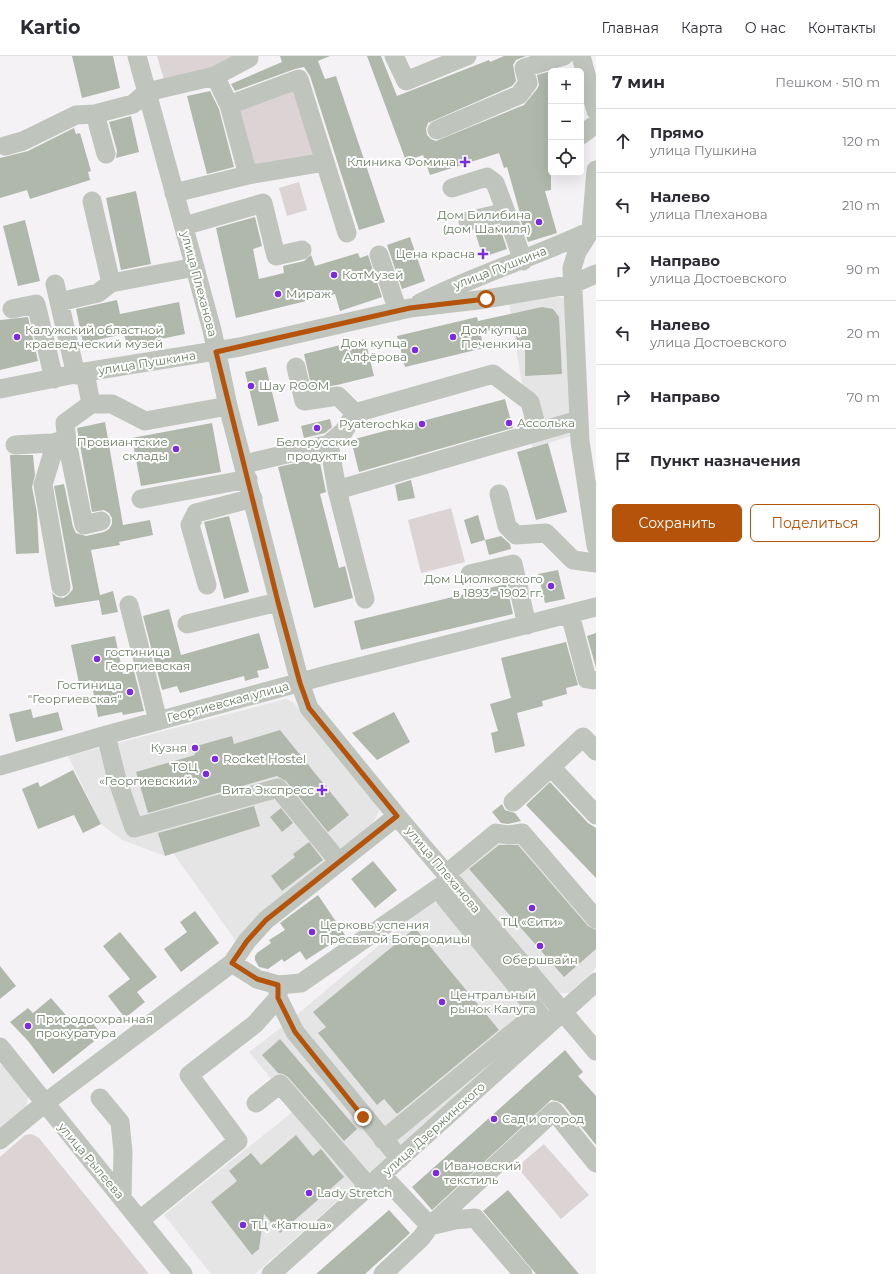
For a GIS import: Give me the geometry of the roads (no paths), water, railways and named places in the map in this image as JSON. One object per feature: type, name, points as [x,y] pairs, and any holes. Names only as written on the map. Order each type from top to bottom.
[{"type":"street","name":"улица Плеханова","points":[[137,56],[195,267],[228,406],[253,498],[278,602],[300,683],[309,708],[397,816],[596,1051]]},
{"type":"street","points":[[5,146],[23,141],[76,115],[96,114],[133,104],[147,92],[215,76],[249,58],[249,56]]},
{"type":"street","points":[[394,56],[406,81],[467,56]]},
{"type":"street","points":[[437,130],[519,95],[528,82],[522,62],[564,56]]},
{"type":"street","points":[[581,56],[592,82],[596,111]]},
{"type":"street","points":[[215,76],[229,105],[248,175]]},
{"type":"street","points":[[229,105],[299,79],[347,233]]},
{"type":"street","points":[[96,114],[106,154]]},
{"type":"street","points":[[584,133],[596,124]]},
{"type":"street","points":[[174,193],[248,175],[325,162]]},
{"type":"street","points":[[596,170],[593,229],[576,252],[572,268],[580,441],[596,546]]},
{"type":"street","points":[[452,188],[488,177],[495,183],[523,260]]},
{"type":"street","points":[[92,201],[111,283]]},
{"type":"street","points":[[184,226],[262,203],[276,256],[302,250]]},
{"type":"street","points":[[468,221],[506,212]]},
{"type":"street","name":"улица Пушкина","points":[[404,310],[450,288],[523,260],[593,229]]},
{"type":"street","points":[[576,252],[578,264],[585,270],[596,274]]},
{"type":"street","points":[[379,256],[404,310]]},
{"type":"street","points":[[91,404],[57,293],[98,293],[111,283],[195,267]]},
{"type":"street","name":"улица Пушкина","points":[[0,389],[216,352],[404,310],[486,299],[573,284],[596,274]]},
{"type":"street","points":[[12,309],[36,304],[54,379]]},
{"type":"street","points":[[296,367],[304,401],[338,396],[355,413]]},
{"type":"street","points":[[141,499],[246,471],[329,444],[344,431],[355,413],[493,374],[530,402],[538,432]]},
{"type":"street","points":[[62,587],[43,485],[62,442],[65,423],[91,404],[112,404],[145,421],[228,406]]},
{"type":"street","points":[[337,490],[579,420]]},
{"type":"street","points":[[15,445],[62,442]]},
{"type":"street","points":[[62,442],[84,525],[101,521]]},
{"type":"street","points":[[329,444],[337,490],[364,599]]},
{"type":"street","points":[[499,494],[507,526],[516,535],[546,532],[573,560],[596,563]]},
{"type":"street","points":[[207,585],[190,525],[196,513],[253,498]]},
{"type":"street","points":[[470,574],[512,564],[527,625]]},
{"type":"street","points":[[187,624],[278,602]]},
{"type":"street","points":[[129,605],[158,721]]},
{"type":"street","name":"Георгиевская улица","points":[[0,766],[106,735],[300,683],[596,607]]},
{"type":"street","points":[[570,614],[587,680],[594,680]]},
{"type":"street","points":[[106,735],[116,776],[134,828],[278,788],[339,862]]},
{"type":"street","points":[[513,802],[583,737],[596,751]]},
{"type":"street","points":[[551,767],[596,815]]},
{"type":"street","points":[[0,1140],[45,1103],[232,963],[247,941],[266,920],[397,816]]},
{"type":"street","points":[[140,1220],[238,1141],[189,1075],[255,1024],[278,992],[301,982],[449,876],[496,833],[508,836],[522,833],[596,919]]},
{"type":"street","points":[[383,1140],[543,1019],[445,898]]},
{"type":"street","points":[[232,963],[278,992],[295,1032],[400,1159]]},
{"type":"street","name":"улица Дзержинского","points":[[271,1274],[400,1159],[543,1019],[563,1013],[596,982]]},
{"type":"street","name":"улица Рылеева","points":[[0,1047],[183,1274]]},
{"type":"street","points":[[256,1103],[280,1084],[371,1185]]},
{"type":"street","points":[[100,1098],[120,1122],[123,1152],[122,1198]]},
{"type":"street","points":[[383,1274],[421,1238],[430,1226],[554,1111],[596,1163]]},
{"type":"street","points":[[318,1140],[371,1185],[430,1226],[455,1220],[475,1218],[523,1274]]},
{"type":"place","name":"Клиника Фомина","points":[[465,162]]},
{"type":"place","name":"Дом Билибина (дом Шамиля)","points":[[539,222]]},
{"type":"place","name":"Цена красна","points":[[483,254]]},
{"type":"place","name":"КотМузей","points":[[334,275]]},
{"type":"place","name":"Мираж","points":[[278,294]]},
{"type":"place","name":"Калужский областной краеведческий музей","points":[[17,337]]},
{"type":"place","name":"Дом купца Печенкина","points":[[453,337]]},
{"type":"place","name":"Дом купца Алфёрова","points":[[415,350]]},
{"type":"place","name":"Шау ROOM","points":[[251,386]]},
{"type":"place","name":"Ассолька","points":[[509,423]]},
{"type":"place","name":"Pyaterochka","points":[[422,424]]},
{"type":"place","name":"Белорусские продукты","points":[[317,428]]},
{"type":"place","name":"Провиантские склады","points":[[176,449]]},
{"type":"place","name":"Дом Циолковского в 1893 - 1902 гг.","points":[[551,586]]},
{"type":"place","name":"гостиница Георгиевская","points":[[97,659]]},
{"type":"place","name":"Гостиница \"Георгиевская\"","points":[[130,692]]},
{"type":"place","name":"Кузня","points":[[195,748]]},
{"type":"place","name":"Rocket Hostel","points":[[215,759]]},
{"type":"place","name":"ТОЦ «Георгиевский»","points":[[206,774]]},
{"type":"place","name":"Вита Экспресс","points":[[322,790]]},
{"type":"place","name":"ТЦ «Сити»","points":[[532,908]]},
{"type":"place","name":"Церковь успения Пресвятой Богородицы","points":[[312,932]]},
{"type":"place","name":"Обершвайн","points":[[540,946]]},
{"type":"place","name":"Центральный рынок Калуга","points":[[442,1002]]},
{"type":"place","name":"Природоохранная прокуратура","points":[[28,1026]]},
{"type":"place","name":"Сад и огород","points":[[494,1119]]},
{"type":"place","name":"Ивановский текстиль","points":[[436,1173]]},
{"type":"place","name":"Lady Stretch","points":[[309,1193]]},
{"type":"place","name":"ТЦ «Катюша»","points":[[243,1225]]}]
